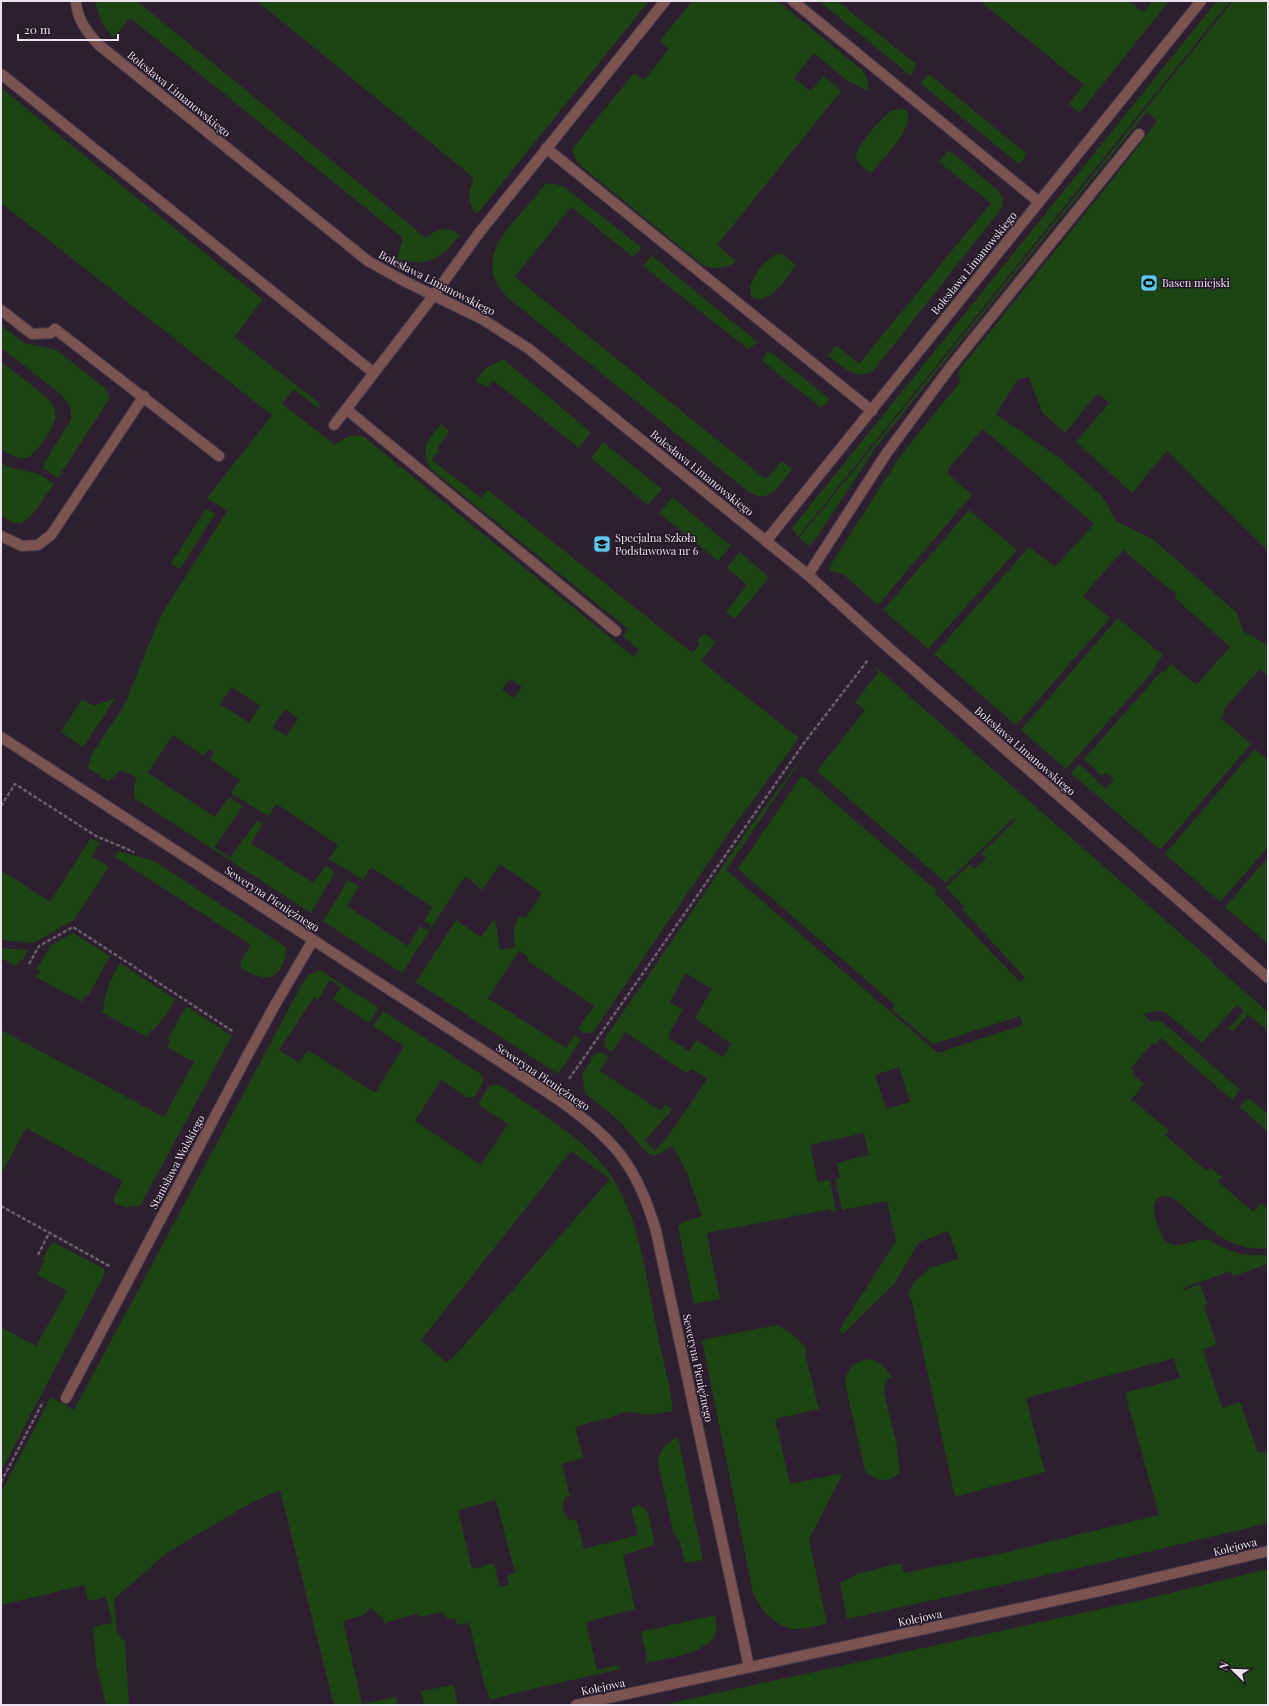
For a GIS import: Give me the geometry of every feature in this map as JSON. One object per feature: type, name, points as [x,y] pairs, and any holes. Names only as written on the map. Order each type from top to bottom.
[{"type":"street","name":"Bolesława Limanowskiego","points":[[76,1],[80,20],[86,30],[99,45],[368,261],[402,280],[482,318],[530,349],[808,575],[882,642],[1268,978]]},
{"type":"street","points":[[334,425],[434,295],[479,233],[665,1]]},
{"type":"street","points":[[792,1],[1039,202]]},
{"type":"street","name":"Bolesława Limanowskiego","points":[[766,541],[1201,1]]},
{"type":"street","points":[[1,74],[374,373]]},
{"type":"street","points":[[808,575],[886,454],[949,369],[1139,134]]},
{"type":"street","points":[[546,148],[872,411]]},
{"type":"street","points":[[1,310],[32,334],[51,333],[55,329],[144,396],[219,456]]},
{"type":"street","points":[[1,536],[22,546],[38,545],[51,535],[144,396]]},
{"type":"street","points":[[346,409],[616,630]]},
{"type":"street","name":"Seweryna Pieniężnego","points":[[3,742],[314,940],[561,1102],[601,1134],[621,1154],[641,1186],[656,1231],[748,1667]]},
{"type":"street","name":"Stanisława Wolskiego","points":[[66,1398],[275,1004],[314,940]]},
{"type":"street","name":"Kolejowa","points":[[576,1705],[1104,1590],[1268,1551]]},
{"type":"path","points":[[566,1084],[799,749],[882,642]]},
{"type":"path","points":[[1,806],[15,784],[103,841],[137,853]]},
{"type":"path","points":[[29,964],[39,946],[74,927],[238,1034]]},
{"type":"path","points":[[1,1206],[114,1269]]},
{"type":"path","points":[[38,1255],[49,1233]]},
{"type":"green space","points":[[95,1],[137,1],[426,238],[434,232],[443,229],[451,230],[460,235],[447,250],[433,259],[417,262],[397,259],[403,238],[130,18],[113,38],[102,23]]},
{"type":"green space","points":[[257,1],[649,1],[477,214],[471,206],[469,197],[470,188],[474,178]]},
{"type":"green space","points":[[692,1],[778,1],[862,70],[868,83],[868,92],[845,79],[814,53],[794,78],[811,91],[824,76],[841,91],[717,245],[736,261],[729,266],[721,268],[704,266],[581,166],[576,160],[572,149],[634,73],[644,80],[669,49],[660,41]]},
{"type":"green space","points":[[819,1],[837,1],[916,64],[911,76]]},
{"type":"green space","points":[[980,1],[1130,1],[1143,12],[1153,1],[1169,1],[1080,113],[1069,104],[1084,85]]},
{"type":"green space","points":[[1217,1],[1230,1],[798,537],[792,528]]},
{"type":"green space","points":[[1233,1],[1268,1],[1268,551],[1167,451],[1132,493],[1076,442],[1109,403],[1098,393],[1065,433],[1042,412],[1029,377],[1018,379],[996,414],[1061,459],[1102,496],[1116,521],[1154,540],[1237,613],[1243,631],[1268,645],[1268,676],[1260,669],[1224,709],[1225,711],[1221,718],[1251,744],[1160,850],[1071,773],[1079,764],[1106,789],[1114,779],[1106,772],[1102,776],[1084,759],[1160,673],[1165,671],[1171,664],[1196,685],[1230,647],[1175,598],[1177,595],[1123,550],[1083,596],[1110,618],[1016,725],[934,654],[1029,547],[1055,567],[1094,524],[983,429],[948,469],[948,474],[972,495],[878,605],[843,574],[830,571],[830,566],[901,455],[961,381],[958,375],[960,369],[1121,169],[1157,121],[1147,112],[876,447],[815,540],[809,546],[799,538]]},
{"type":"green space","points":[[929,74],[1027,154],[1019,164],[920,83]]},
{"type":"green space","points":[[1,88],[263,300],[234,337],[317,401],[321,407],[318,408],[294,389],[282,404],[335,445],[348,436],[355,435],[364,437],[634,657],[639,650],[623,636],[628,629],[432,470],[428,463],[425,451],[432,435],[441,424],[450,432],[437,448],[439,451],[432,460],[481,498],[488,490],[692,653],[700,644],[697,641],[704,633],[716,642],[701,661],[799,738],[730,831],[593,1032],[585,1033],[578,1029],[594,1006],[528,961],[526,955],[519,951],[488,998],[566,1048],[575,1035],[581,1040],[558,1074],[416,982],[456,920],[481,937],[495,918],[500,950],[515,947],[514,931],[517,920],[520,916],[525,919],[542,893],[500,864],[482,890],[465,876],[402,973],[323,921],[348,880],[359,886],[347,906],[408,946],[420,926],[428,931],[431,925],[424,921],[432,907],[371,867],[363,880],[329,859],[338,845],[277,804],[268,816],[231,793],[240,780],[210,759],[214,752],[209,749],[204,756],[173,735],[148,773],[215,817],[229,797],[243,806],[214,847],[230,858],[257,820],[263,824],[251,843],[313,883],[326,865],[335,872],[311,913],[134,798],[134,786],[137,778],[120,770],[114,777],[107,781],[88,768],[92,753],[124,706],[160,617],[227,511],[207,498],[272,415],[1,203]],"holes":[[[510,679],[522,687],[514,698],[502,689]],[[232,687],[260,706],[249,723],[220,704]],[[285,709],[298,719],[286,736],[273,727]]]},
{"type":"green space","points":[[899,109],[906,110],[908,117],[907,125],[897,143],[871,173],[858,162],[856,157],[857,153],[864,140],[881,120],[891,111]]},
{"type":"green space","points":[[949,150],[1000,192],[1003,199],[1002,208],[873,371],[866,374],[860,374],[849,371],[828,355],[836,345],[859,364],[991,203],[939,162]]},
{"type":"green space","points":[[551,183],[563,186],[642,248],[633,257],[571,207],[515,277],[766,479],[782,461],[792,469],[775,491],[764,496],[758,496],[750,493],[508,298],[500,288],[492,269],[492,260],[499,241],[541,189],[546,184]]},
{"type":"green space","points":[[776,254],[782,254],[796,265],[783,283],[771,294],[765,298],[759,299],[752,297],[750,291],[751,285],[756,273]]},
{"type":"green space","points":[[652,256],[758,342],[748,349],[643,266]]},
{"type":"green space","points":[[1,325],[24,343],[58,351],[107,390],[110,398],[58,478],[43,468],[45,462],[71,420],[71,408],[62,395],[1,348]]},
{"type":"green space","points":[[768,350],[830,399],[821,408],[762,361]]},
{"type":"green space","points":[[503,359],[591,432],[579,448],[493,380],[488,387],[475,381],[486,368]]},
{"type":"green space","points":[[1,362],[50,401],[54,408],[55,420],[51,430],[39,447],[26,458],[10,455],[1,449]]},
{"type":"green space","points":[[603,442],[662,489],[648,505],[591,458]]},
{"type":"green space","points":[[1,462],[9,467],[39,474],[54,484],[35,511],[21,524],[11,522],[1,515]]},
{"type":"green space","points":[[672,497],[731,546],[718,561],[659,513]]},
{"type":"green space","points":[[206,509],[215,514],[180,569],[171,563]]},
{"type":"green space","points":[[969,510],[1017,550],[928,649],[883,610]]},
{"type":"green space","points":[[740,552],[769,577],[735,619],[726,612],[747,585],[727,568]]},
{"type":"green space","points":[[1118,618],[1163,655],[1156,664],[1155,669],[1066,769],[1021,730]]},
{"type":"green space","points":[[875,666],[1212,961],[1213,964],[1268,1012],[1268,1031],[1248,1014],[1232,1032],[1228,1029],[1244,1011],[1237,1005],[1202,1043],[1165,1012],[1156,1011],[1143,1014],[1151,1022],[1158,1020],[1164,1023],[1239,1089],[1238,1093],[1232,1100],[1161,1038],[1156,1045],[1153,1043],[1131,1068],[1134,1071],[1132,1074],[1144,1084],[1130,1101],[1132,1103],[1134,1101],[1169,1131],[1165,1135],[1207,1171],[1211,1168],[1222,1177],[1218,1181],[1253,1212],[1261,1203],[1268,1209],[1268,1248],[1255,1248],[1244,1247],[1224,1239],[1206,1226],[1178,1201],[1171,1197],[1162,1196],[1156,1199],[1154,1206],[1154,1214],[1160,1232],[1168,1243],[1178,1245],[1197,1240],[1207,1240],[1236,1253],[1268,1255],[1268,1264],[1233,1276],[1231,1271],[1183,1288],[1184,1290],[1200,1284],[1207,1304],[1204,1305],[1216,1342],[1215,1345],[1203,1349],[1222,1408],[1240,1402],[1258,1453],[1268,1451],[1268,1523],[1110,1561],[847,1619],[840,1583],[857,1574],[901,1563],[904,1573],[1008,1552],[1159,1515],[1125,1393],[1180,1378],[1174,1358],[1026,1398],[1045,1472],[955,1497],[912,1302],[908,1293],[914,1282],[931,1267],[959,1259],[948,1231],[919,1242],[894,1284],[842,1335],[840,1329],[896,1241],[887,1201],[842,1210],[835,1179],[840,1178],[837,1163],[869,1155],[864,1133],[810,1145],[818,1182],[830,1180],[836,1211],[831,1212],[830,1209],[708,1233],[707,1235],[720,1299],[694,1304],[678,1227],[681,1223],[702,1216],[687,1173],[673,1146],[655,1156],[647,1153],[617,1119],[585,1093],[582,1075],[595,1054],[601,1052],[608,1057],[600,1071],[661,1111],[665,1104],[672,1110],[645,1140],[655,1151],[669,1135],[707,1079],[693,1069],[686,1073],[625,1032],[612,1052],[605,1047],[604,1040],[747,831],[810,747],[726,870],[938,1053],[1023,1025],[1020,1016],[933,1044],[892,1010],[895,1005],[738,869],[802,775],[937,891],[935,893],[1020,982],[1025,978],[962,909],[964,907],[946,887],[970,864],[974,869],[986,858],[981,853],[1016,820],[1014,818],[946,883],[817,771],[865,710],[855,702],[878,673]],"holes":[[[686,973],[712,989],[695,1018],[731,1044],[723,1057],[696,1040],[689,1051],[668,1038],[673,1026],[683,1010],[670,1002]],[[899,1067],[910,1102],[886,1109],[875,1075]]]},
{"type":"green space","points":[[116,698],[83,747],[61,732],[82,699],[94,706]]},
{"type":"green space","points":[[1255,749],[1268,760],[1268,847],[1220,902],[1165,854]]},
{"type":"green space","points":[[91,838],[100,843],[92,856],[109,867],[74,920],[33,943],[1,940],[1,870],[50,902]]},
{"type":"green space","points":[[118,851],[154,861],[286,947],[286,953],[280,970],[276,974],[265,977],[258,976],[241,968],[240,962],[251,945],[115,857]]},
{"type":"green space","points":[[1268,857],[1268,944],[1225,907]]},
{"type":"green space","points":[[73,933],[110,956],[88,996],[85,995],[82,1002],[36,977],[40,971],[37,969],[51,945]]},
{"type":"green space","points":[[1,948],[28,950],[22,961],[20,960],[16,966],[1,958]]},
{"type":"green space","points":[[120,963],[175,999],[169,1010],[153,1031],[151,1030],[147,1037],[101,1012],[105,1006],[103,1004],[111,979]]},
{"type":"green space","points":[[320,970],[379,1008],[369,1023],[333,999],[341,987],[330,980],[318,1000],[314,997],[279,1050],[299,1063],[308,1050],[375,1093],[404,1046],[373,1026],[383,1011],[482,1075],[483,1083],[473,1099],[469,1096],[468,1098],[441,1080],[415,1121],[481,1165],[508,1124],[480,1106],[481,1104],[478,1103],[489,1086],[498,1084],[556,1123],[597,1158],[607,1170],[627,1207],[645,1269],[673,1411],[647,1415],[632,1412],[622,1413],[575,1427],[583,1458],[562,1464],[570,1496],[565,1497],[563,1510],[571,1521],[576,1519],[584,1549],[638,1535],[631,1508],[640,1505],[648,1512],[654,1540],[653,1545],[623,1555],[635,1609],[586,1622],[597,1670],[619,1665],[620,1669],[490,1700],[485,1687],[469,1623],[457,1625],[455,1618],[449,1620],[441,1612],[419,1617],[419,1613],[384,1623],[383,1619],[371,1608],[363,1615],[343,1621],[362,1704],[396,1697],[398,1705],[334,1705],[280,1490],[249,1504],[168,1552],[114,1599],[117,1634],[122,1637],[125,1642],[129,1705],[106,1705],[96,1664],[93,1627],[112,1623],[106,1597],[88,1601],[84,1585],[1,1605],[1,1493],[51,1397],[74,1410],[302,984],[309,974]],"holes":[[[571,1151],[610,1179],[452,1359],[446,1362],[421,1340]],[[496,1500],[515,1573],[507,1576],[509,1585],[500,1587],[494,1563],[472,1569],[458,1510]]]},
{"type":"green space","points":[[186,1006],[232,1036],[140,1206],[127,1207],[115,1204],[113,1200],[123,1181],[26,1128],[1,1174],[1,1030],[164,1117],[194,1062],[167,1047],[170,1041],[168,1039]]},
{"type":"green space","points":[[1250,1099],[1268,1114],[1268,1132],[1240,1107],[1246,1100]]},
{"type":"green space","points":[[53,1242],[104,1269],[105,1274],[1,1471],[1,1327],[36,1346],[67,1291],[37,1275],[45,1261],[42,1259]]},
{"type":"green space","points":[[777,1325],[794,1335],[806,1350],[805,1353],[819,1409],[775,1419],[790,1484],[843,1473],[809,1540],[827,1623],[800,1629],[784,1626],[771,1618],[756,1600],[753,1593],[702,1340]]},
{"type":"green space","points":[[866,1359],[875,1361],[882,1365],[892,1378],[886,1379],[884,1393],[896,1441],[900,1472],[896,1476],[887,1480],[878,1479],[865,1471],[845,1383],[847,1374],[851,1367]]},
{"type":"green space","points":[[678,1437],[703,1560],[685,1563],[680,1543],[673,1531],[658,1463],[660,1454],[664,1447]]},
{"type":"green space","points":[[1268,1569],[1268,1705],[662,1705],[1142,1600]]},
{"type":"green space","points":[[715,1615],[716,1631],[713,1639],[706,1645],[686,1654],[645,1663],[647,1658],[641,1632]]},
{"type":"green space","points":[[454,1685],[458,1705],[424,1705],[421,1691]]},
{"type":"place","name":"Basen miejski","points":[[1149,283]]},
{"type":"place","name":"Specjalna Szkoła Podstawowa nr 6","points":[[602,544]]}]
